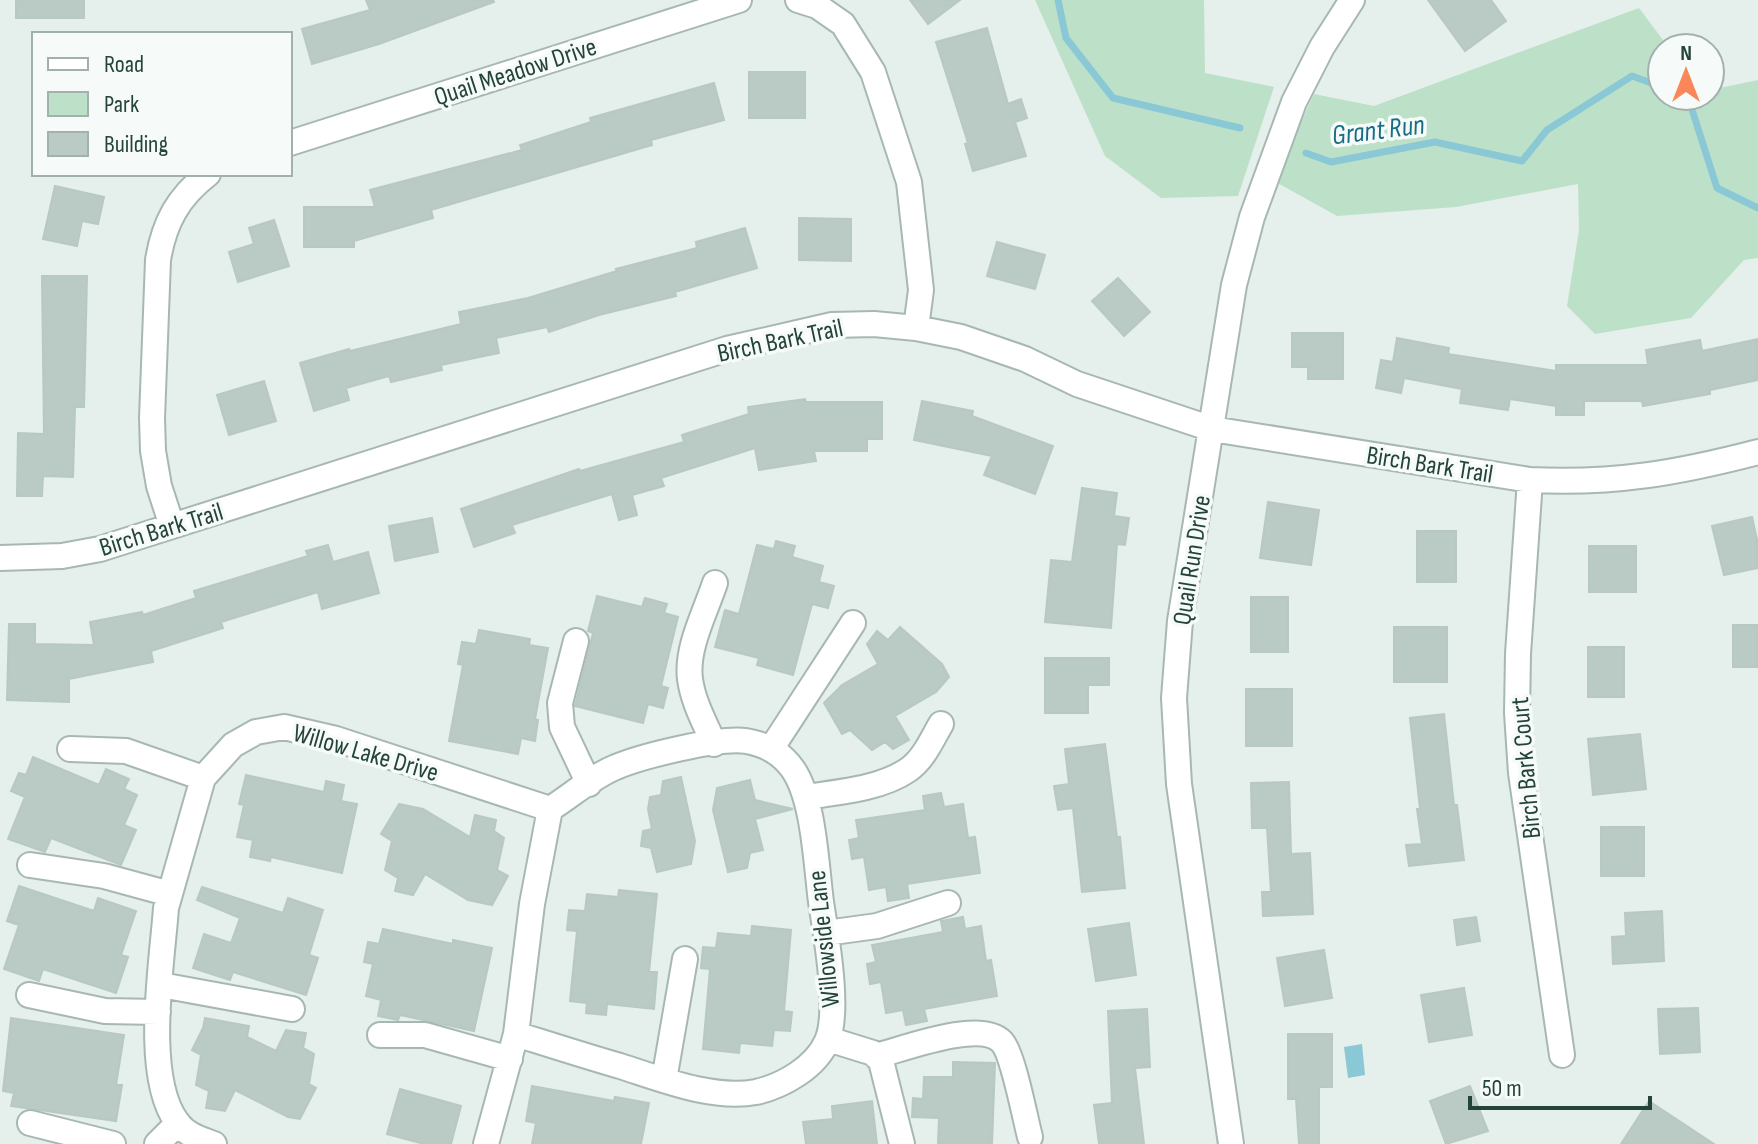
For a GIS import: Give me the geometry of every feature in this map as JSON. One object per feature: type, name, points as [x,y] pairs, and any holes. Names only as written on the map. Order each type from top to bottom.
[{"type":"street","name":"Quail Meadow Drive","points":[[292,142],[739,0]]},
{"type":"street","points":[[798,0],[817,6],[843,24],[873,72],[909,182],[921,290],[916,328]]},
{"type":"street","name":"Quail Run Drive","points":[[1231,1144],[1179,784],[1174,698],[1180,621],[1234,285],[1252,217],[1294,102],[1322,47],[1352,0]]},
{"type":"street","points":[[172,526],[159,486],[153,451],[158,260],[161,238],[179,200],[206,176]]},
{"type":"street","name":"Birch Bark Trail","points":[[0,558],[62,556],[100,549],[727,349],[832,325],[874,324],[961,337],[1025,359],[1077,384],[1212,429],[1530,480],[1583,483],[1642,477],[1700,467],[1758,452]]},
{"type":"street","name":"Birch Bark Court","points":[[1530,480],[1517,713],[1521,773],[1562,1055]]},
{"type":"street","points":[[714,744],[690,680],[690,658],[715,583]]},
{"type":"street","points":[[486,1144],[516,1034],[532,904],[550,809],[614,767],[743,740],[771,749],[853,623]]},
{"type":"street","points":[[576,641],[560,703],[562,727],[589,784]]},
{"type":"street","points":[[806,797],[867,787],[908,770],[923,755],[941,724]]},
{"type":"street","name":"Willow Lake Drive","points":[[178,1123],[160,1078],[158,1012],[166,908],[203,778],[233,745],[256,732],[284,727],[336,739],[550,809]]},
{"type":"street","points":[[70,749],[126,751],[203,778]]},
{"type":"street","name":"Willowside Lane","points":[[516,1034],[664,1080],[714,1092],[755,1092],[787,1081],[815,1060],[828,1039],[831,1015],[826,933],[806,797],[791,766],[771,749]]},
{"type":"street","points":[[30,865],[104,876],[170,894]]},
{"type":"street","points":[[826,933],[877,926],[948,903]]},
{"type":"street","points":[[664,1080],[685,959]]},
{"type":"street","points":[[161,985],[292,1009]]},
{"type":"street","points":[[29,995],[105,1011],[158,1012]]},
{"type":"street","points":[[876,1056],[964,1033],[993,1036],[1004,1043],[1010,1059],[1030,1137]]},
{"type":"street","points":[[380,1035],[425,1035],[510,1059]]},
{"type":"street","points":[[828,1039],[876,1056],[881,1061],[902,1144]]},
{"type":"street","points":[[30,1123],[113,1144]]},
{"type":"street","points":[[157,1144],[178,1123],[192,1136],[214,1144]]},
{"type":"green space","points":[[1035,0],[1204,0],[1205,73],[1274,87],[1238,196],[1161,198],[1105,156]]},
{"type":"green space","points":[[1639,8],[1657,32],[1646,32],[1646,112],[1726,112],[1726,87],[1758,80],[1758,258],[1744,260],[1691,318],[1595,334],[1567,306],[1579,230],[1578,184],[1456,207],[1337,216],[1274,181],[1314,94],[1374,106]]},
{"type":"water","points":[[1362,1044],[1365,1075],[1348,1078],[1344,1047]]},
{"type":"building","points":[[16,0],[84,0],[84,18],[16,18]]},
{"type":"building","points":[[366,0],[494,2],[379,44],[312,64],[302,29],[370,10]]},
{"type":"building","points":[[910,0],[960,0],[928,24]]},
{"type":"building","points":[[1428,0],[1491,0],[1506,21],[1465,51]]},
{"type":"building","points":[[987,28],[1008,104],[1021,99],[1027,118],[1015,122],[1026,156],[973,171],[965,144],[968,143],[936,42]]},
{"type":"building","points":[[749,72],[805,72],[805,118],[749,118]]},
{"type":"building","points":[[714,83],[724,120],[651,140],[652,145],[431,210],[433,218],[354,241],[354,247],[304,247],[304,207],[375,207],[370,190],[522,150],[520,145],[591,122],[590,118]]},
{"type":"building","points":[[55,186],[104,197],[98,224],[82,221],[77,246],[43,239]]},
{"type":"building","points":[[799,218],[851,219],[851,261],[799,260]]},
{"type":"building","points":[[274,220],[289,266],[238,282],[229,252],[254,244],[249,228]]},
{"type":"building","points":[[745,228],[757,268],[675,292],[676,296],[599,315],[549,332],[547,327],[496,338],[499,353],[441,365],[442,370],[391,382],[389,376],[346,388],[349,400],[314,411],[300,363],[461,324],[459,312],[528,298],[616,269],[697,248],[696,242]]},
{"type":"building","points":[[997,242],[1045,255],[1035,289],[987,276]]},
{"type":"building","points":[[42,276],[87,276],[84,407],[75,407],[73,477],[43,476],[42,496],[17,496],[18,433],[44,434]]},
{"type":"building","points":[[1118,278],[1150,312],[1124,336],[1092,301]]},
{"type":"building","points":[[1292,333],[1343,333],[1343,379],[1308,379],[1308,367],[1292,367]]},
{"type":"building","points":[[1397,338],[1449,348],[1448,354],[1556,371],[1556,365],[1648,365],[1646,350],[1700,340],[1702,351],[1758,339],[1758,380],[1710,390],[1710,394],[1643,406],[1642,401],[1584,401],[1584,415],[1556,415],[1556,406],[1510,399],[1508,410],[1460,403],[1462,389],[1404,378],[1401,393],[1376,388],[1381,360],[1393,362]]},
{"type":"building","points":[[264,381],[276,421],[229,435],[217,395]]},
{"type":"building","points":[[805,399],[806,402],[882,402],[882,439],[867,439],[867,451],[814,451],[816,461],[759,470],[755,448],[661,478],[664,486],[632,495],[637,515],[619,520],[612,494],[512,525],[515,533],[474,547],[461,509],[579,469],[684,442],[682,435],[749,414],[748,407]]},
{"type":"building","points":[[922,401],[973,411],[972,416],[1053,446],[1035,494],[984,475],[992,456],[914,440]]},
{"type":"building","points":[[1082,488],[1117,493],[1114,516],[1129,518],[1125,545],[1117,544],[1111,628],[1045,622],[1051,560],[1072,562]]},
{"type":"building","points":[[1268,502],[1319,510],[1311,565],[1260,558]]},
{"type":"building","points":[[1752,517],[1758,544],[1758,568],[1724,575],[1712,526]]},
{"type":"building","points":[[432,518],[438,552],[395,561],[389,526]]},
{"type":"building","points":[[1417,531],[1456,531],[1456,582],[1417,582]]},
{"type":"building","points":[[776,541],[795,546],[792,557],[823,566],[819,582],[834,586],[828,608],[812,604],[793,675],[757,665],[759,658],[715,647],[725,610],[739,614],[757,545],[774,549]]},
{"type":"building","points":[[328,545],[333,562],[368,552],[379,593],[322,609],[318,592],[221,622],[223,628],[151,651],[153,662],[69,679],[69,702],[7,700],[9,624],[35,624],[35,644],[94,645],[90,622],[142,612],[143,615],[196,598],[194,591],[308,556],[306,551]]},
{"type":"building","points":[[1589,546],[1636,546],[1636,592],[1589,592]]},
{"type":"building","points":[[597,596],[642,607],[645,598],[667,604],[664,613],[678,617],[661,686],[668,688],[663,708],[648,704],[643,723],[575,706],[593,633],[588,631]]},
{"type":"building","points":[[1251,597],[1288,597],[1288,652],[1251,652]]},
{"type":"building","points":[[1733,625],[1758,625],[1758,667],[1733,667]]},
{"type":"building","points":[[900,627],[942,664],[949,677],[936,692],[895,716],[909,740],[893,749],[885,742],[872,750],[850,730],[842,734],[824,703],[842,685],[878,664],[867,644],[877,631],[888,640]]},
{"type":"building","points":[[1394,627],[1447,627],[1447,682],[1394,682]]},
{"type":"building","points":[[479,630],[530,639],[529,645],[548,648],[535,719],[538,720],[535,741],[521,738],[518,754],[449,741],[463,665],[458,664],[462,642],[476,644]]},
{"type":"building","points":[[1588,647],[1624,647],[1624,697],[1588,697]]},
{"type":"building","points":[[1045,658],[1109,658],[1109,685],[1088,685],[1088,713],[1045,713]]},
{"type":"building","points":[[1246,689],[1292,689],[1292,746],[1246,746]]},
{"type":"building","points":[[1444,714],[1454,805],[1457,805],[1464,860],[1409,866],[1406,845],[1422,844],[1410,718]]},
{"type":"building","points":[[1640,734],[1646,789],[1593,795],[1588,739]]},
{"type":"building","points":[[1105,744],[1125,888],[1082,892],[1073,808],[1058,810],[1054,786],[1069,784],[1065,749]]},
{"type":"building","points":[[33,757],[99,785],[106,769],[129,779],[124,789],[137,795],[124,825],[136,830],[121,865],[51,838],[45,852],[8,839],[25,797],[11,791],[19,773],[26,775]]},
{"type":"building","points":[[246,775],[324,792],[326,781],[344,785],[341,801],[357,804],[342,873],[271,857],[270,861],[250,857],[253,840],[237,837],[244,805],[239,804]]},
{"type":"building","points":[[681,777],[695,841],[691,864],[657,872],[651,848],[641,846],[643,831],[652,829],[648,809],[650,797],[661,795],[663,781]]},
{"type":"building","points":[[750,780],[755,800],[793,809],[755,819],[763,850],[750,853],[747,868],[728,872],[713,810],[717,788]]},
{"type":"building","points":[[1289,782],[1291,854],[1310,853],[1313,914],[1263,916],[1262,892],[1271,892],[1267,828],[1252,828],[1251,783]]},
{"type":"building","points":[[941,793],[944,807],[963,804],[968,838],[975,837],[980,873],[907,884],[909,898],[888,901],[886,887],[869,890],[864,857],[852,859],[849,840],[859,838],[856,820],[925,810],[923,796]]},
{"type":"building","points":[[399,804],[423,809],[470,837],[475,815],[496,820],[494,831],[504,838],[497,870],[508,876],[492,905],[468,900],[425,874],[413,895],[395,891],[398,878],[385,870],[392,841],[381,834]]},
{"type":"building","points":[[1601,827],[1644,827],[1644,876],[1601,876]]},
{"type":"building","points":[[19,886],[94,911],[98,898],[136,911],[121,955],[128,957],[116,993],[43,969],[39,981],[4,969],[19,925],[7,921]]},
{"type":"building","points":[[202,887],[283,913],[288,898],[323,910],[309,955],[318,958],[306,995],[233,972],[230,980],[193,968],[204,934],[231,943],[240,918],[197,900]]},
{"type":"building","points":[[619,890],[657,894],[649,972],[657,972],[654,1009],[607,1004],[606,1015],[586,1013],[587,1003],[570,1001],[577,931],[567,930],[569,910],[585,911],[587,894],[618,897]]},
{"type":"building","points":[[1662,911],[1664,961],[1613,964],[1612,937],[1626,936],[1625,913]]},
{"type":"building","points":[[963,917],[965,929],[981,926],[986,961],[991,960],[997,996],[924,1009],[927,1021],[906,1025],[903,1010],[886,1013],[881,982],[870,984],[867,964],[876,962],[872,945],[943,932],[941,921]]},
{"type":"building","points":[[1476,917],[1480,941],[1457,945],[1454,920]]},
{"type":"building","points":[[1129,923],[1136,975],[1096,981],[1088,929]]},
{"type":"building","points":[[752,926],[791,930],[784,1011],[792,1012],[790,1031],[774,1030],[772,1046],[740,1043],[739,1053],[703,1049],[710,969],[701,968],[703,947],[716,948],[718,933],[751,936]]},
{"type":"building","points":[[383,929],[453,944],[453,940],[492,948],[474,1031],[400,1015],[398,1020],[378,1016],[381,1000],[366,996],[373,964],[364,962],[368,942],[379,944]]},
{"type":"building","points":[[1324,950],[1332,998],[1285,1006],[1277,958]]},
{"type":"building","points":[[1464,988],[1472,1035],[1429,1042],[1421,995]]},
{"type":"building","points":[[1698,1008],[1700,1052],[1660,1054],[1658,1009]]},
{"type":"building","points":[[1147,1009],[1150,1067],[1135,1068],[1144,1144],[1099,1144],[1094,1105],[1112,1103],[1108,1011]]},
{"type":"building","points":[[11,1018],[124,1035],[116,1085],[122,1085],[116,1121],[11,1106],[14,1093],[3,1091]]},
{"type":"building","points":[[205,1018],[249,1026],[247,1037],[276,1051],[286,1030],[306,1033],[303,1048],[314,1054],[309,1084],[316,1088],[300,1119],[288,1117],[235,1090],[225,1111],[206,1108],[209,1091],[196,1085],[201,1055],[192,1050]]},
{"type":"building","points":[[1288,1034],[1332,1034],[1332,1087],[1319,1087],[1319,1144],[1299,1144],[1296,1099],[1288,1099]]},
{"type":"building","points":[[953,1062],[995,1063],[992,1144],[938,1144],[939,1118],[912,1117],[913,1098],[923,1099],[924,1077],[953,1077]]},
{"type":"building","points":[[532,1086],[614,1101],[615,1097],[649,1103],[641,1144],[532,1144],[536,1123],[526,1121]]},
{"type":"building","points":[[1470,1086],[1488,1131],[1446,1144],[1430,1101]]},
{"type":"building","points":[[400,1089],[461,1106],[451,1144],[424,1144],[387,1134]]},
{"type":"building","points":[[872,1101],[877,1144],[806,1144],[803,1122],[833,1119],[832,1106]]},
{"type":"building","points":[[1649,1101],[1714,1144],[1621,1144]]},
{"type":"waterway","name":"Grant Run","points":[[1058,0],[1066,38],[1113,98],[1240,128]]},
{"type":"waterway","name":"Grant Run","points":[[1306,153],[1331,162],[1435,142],[1522,161],[1547,130],[1632,76],[1646,81]]},
{"type":"waterway","name":"Grant Run","points":[[1693,112],[1717,188],[1758,208]]}]
